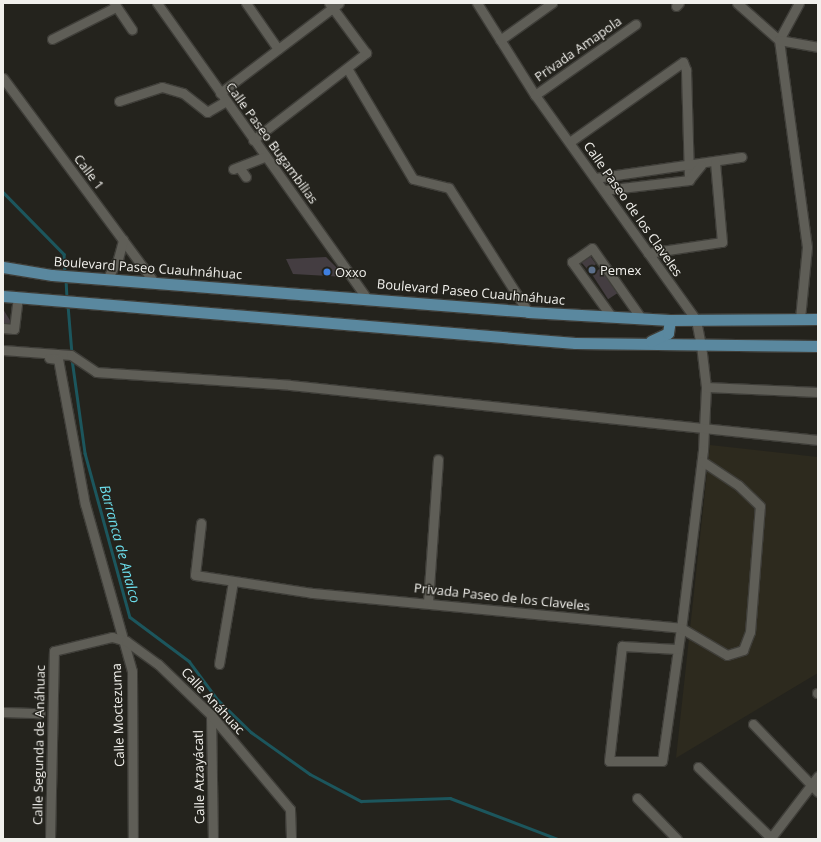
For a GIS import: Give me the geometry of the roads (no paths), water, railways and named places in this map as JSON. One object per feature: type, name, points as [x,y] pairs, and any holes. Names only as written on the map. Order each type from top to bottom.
[{"type":"main road","name":"Boulevard Paseo Cuauhnáhuac","points":[[3,267],[52,275],[367,298],[528,312],[670,320],[818,319]]},
{"type":"main road","points":[[3,296],[94,306],[575,342],[818,346]]},
{"type":"main road","points":[[643,344],[668,333],[670,320]]},
{"type":"street","name":"Calle Paseo Bugambilias","points":[[157,3],[265,157],[367,298]]},
{"type":"street","points":[[246,3],[278,49]]},
{"type":"street","name":"Calle Paseo de los Claveles","points":[[477,3],[535,95],[571,141],[648,254],[696,320],[701,345],[706,387],[702,461]]},
{"type":"street","points":[[500,40],[552,3]]},
{"type":"street","points":[[737,3],[779,40],[818,47]]},
{"type":"street","points":[[799,3],[779,40],[806,247],[800,320]]},
{"type":"street","points":[[52,39],[115,5],[132,30]]},
{"type":"street","points":[[220,93],[333,5],[366,53],[253,140]]},
{"type":"street","name":"Privada Amapola","points":[[535,95],[636,24]]},
{"type":"street","points":[[571,141],[683,62],[686,70],[689,180]]},
{"type":"street","points":[[347,68],[413,179],[448,188],[528,312]]},
{"type":"street","name":"Calle 1","points":[[3,78],[154,282]]},
{"type":"street","points":[[119,101],[162,87],[183,93],[207,112],[226,101]]},
{"type":"street","points":[[246,177],[236,168],[265,157]]},
{"type":"street","points":[[595,178],[688,162],[701,165],[741,157]]},
{"type":"street","points":[[648,254],[722,242],[715,162]]},
{"type":"street","points":[[604,190],[689,180],[701,165]]},
{"type":"street","points":[[103,279],[118,259],[123,240]]},
{"type":"street","points":[[611,316],[572,262],[592,248],[641,318]]},
{"type":"street","points":[[3,328],[14,329],[18,298]]},
{"type":"street","points":[[3,350],[71,355],[96,372],[290,385],[818,440]]},
{"type":"street","name":"Calle Moctezuma","points":[[3,354],[58,359],[85,504],[126,641],[132,671],[133,839]]},
{"type":"street","points":[[706,387],[818,392]]},
{"type":"street","points":[[428,602],[438,459]]},
{"type":"street","points":[[677,649],[622,646],[610,761],[662,761],[681,628],[702,461],[738,485],[760,506],[750,632],[742,650],[727,654],[681,628]]},
{"type":"street","name":"Privada Paseo de los Claveles","points":[[201,523],[194,575],[312,593],[428,602],[681,628]]},
{"type":"street","points":[[219,664],[233,581]]},
{"type":"street","name":"Calle Anáhuac","points":[[54,651],[112,637],[126,641],[158,664],[211,715],[290,809],[291,839]]},
{"type":"street","name":"Calle Segunda de Anáhuac","points":[[50,839],[54,651]]},
{"type":"street","points":[[3,712],[40,713]]},
{"type":"street","name":"Calle Atzayácatl","points":[[211,715],[213,839]]},
{"type":"street","points":[[753,724],[818,792]]},
{"type":"street","points":[[698,767],[771,839],[818,776]]},
{"type":"street","points":[[637,798],[677,839]]},
{"type":"waterway","name":"Barranca de Analco","points":[[3,192],[64,254],[65,274]]},
{"type":"waterway","name":"Barranca de Analco","points":[[66,279],[67,298]]},
{"type":"waterway","name":"Barranca de Analco","points":[[68,305],[72,354]]},
{"type":"waterway","name":"Barranca de Analco","points":[[72,359],[85,453],[130,617],[189,661],[218,700],[251,732],[310,774],[361,801],[450,798],[558,839]]},
{"type":"place","name":"Pemex","points":[[592,270]]},
{"type":"place","name":"Oxxo","points":[[327,272]]}]
